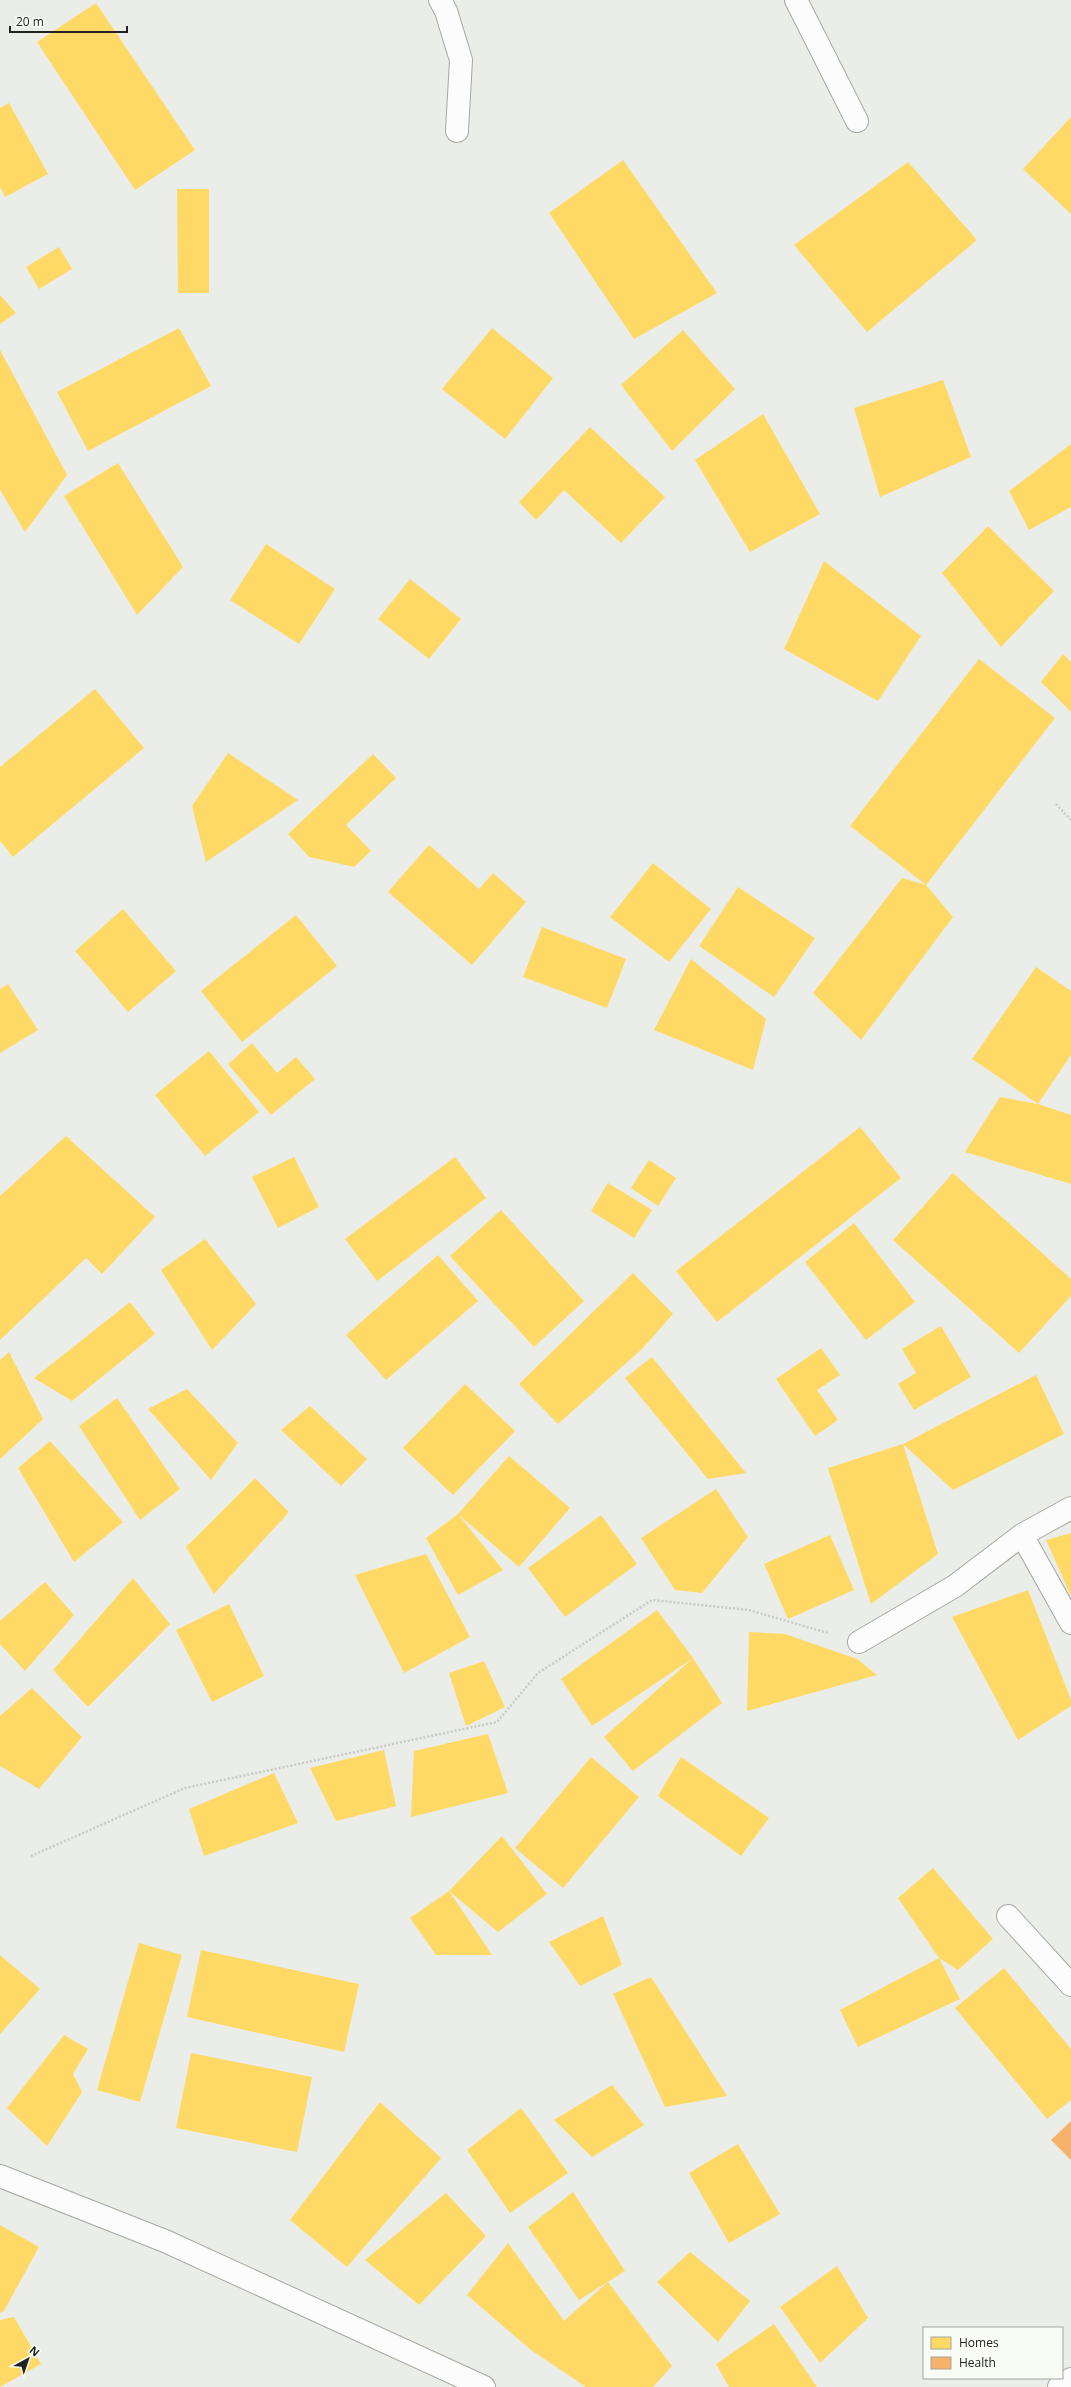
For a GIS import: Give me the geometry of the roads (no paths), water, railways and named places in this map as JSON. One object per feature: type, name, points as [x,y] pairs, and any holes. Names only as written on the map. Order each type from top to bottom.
[{"type":"street","points":[[440,0],[446,11],[461,60],[457,131]]},
{"type":"street","points":[[796,0],[857,121]]},
{"type":"street","points":[[859,1642],[955,1586],[1022,1535],[1071,1508]]},
{"type":"street","points":[[1022,1535],[1071,1623]]},
{"type":"street","points":[[1008,1916],[1071,1985]]},
{"type":"street","points":[[0,2176],[166,2241],[484,2387]]},
{"type":"street","points":[[1059,2387],[1071,2378]]}]
